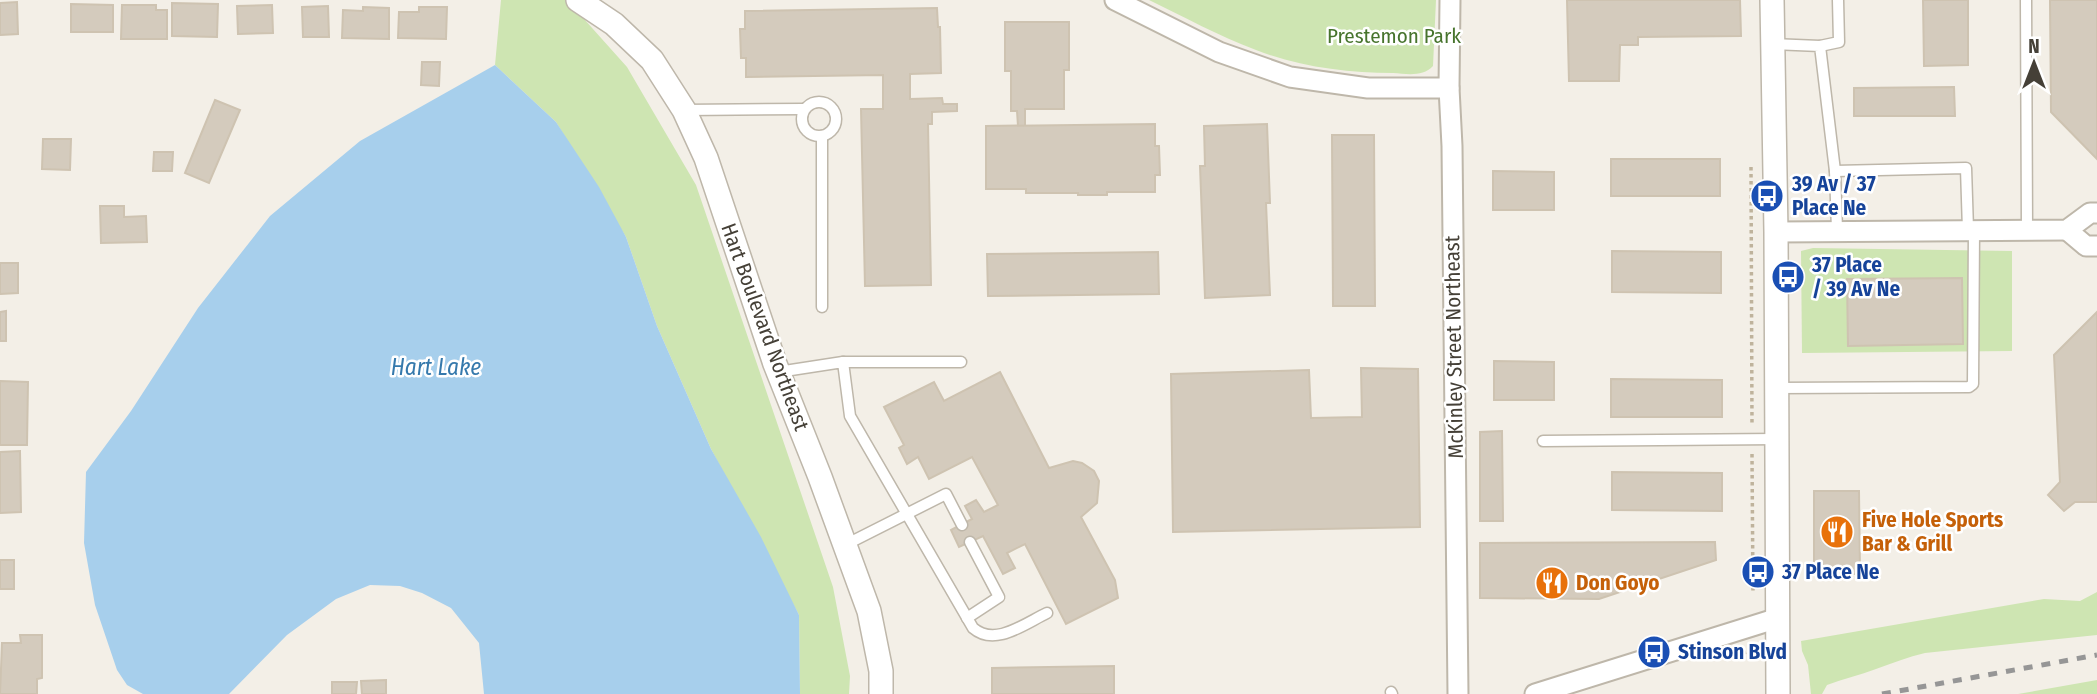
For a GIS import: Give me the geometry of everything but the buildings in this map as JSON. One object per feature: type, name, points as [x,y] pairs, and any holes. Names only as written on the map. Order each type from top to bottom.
[{"type":"street","name":"Hart Boulevard Northeast","points":[[578,0],[614,24],[652,60],[684,110],[706,158],[778,372],[869,611],[881,671],[881,694]]},
{"type":"street","points":[[1115,0],[1219,52],[1290,77],[1367,88],[1449,88]]},
{"type":"street","name":"McKinley Street Northeast","points":[[1450,0],[1458,694]]},
{"type":"street","points":[[1772,0],[1778,694]]},
{"type":"street","points":[[1776,232],[2067,230],[2090,213],[2097,213]]},
{"type":"street","points":[[2067,230],[2086,246],[2097,246]]},
{"type":"street","points":[[1535,694],[1778,618]]},
{"type":"lane","points":[[1773,44],[1820,46],[1839,42],[1838,0]]},
{"type":"lane","points":[[2026,0],[2027,230]]},
{"type":"lane","points":[[1820,46],[1835,171],[1837,230]]},
{"type":"lane","points":[[684,110],[804,109],[824,102],[833,109],[836,120],[832,131],[822,136],[811,135],[803,126],[804,109]]},
{"type":"lane","points":[[822,136],[822,307]]},
{"type":"lane","points":[[1777,388],[1969,387],[1973,384],[1971,230],[1966,168],[1835,171]]},
{"type":"lane","points":[[778,372],[843,362],[961,362]]},
{"type":"lane","points":[[843,362],[850,416],[973,628],[981,635],[996,637],[1046,612]]},
{"type":"lane","points":[[1543,441],[1777,439]]},
{"type":"lane","points":[[845,545],[946,494],[962,525]]},
{"type":"lane","points":[[967,618],[999,597],[970,542]]},
{"type":"path","points":[[1751,155],[1753,594]]},
{"type":"green space","points":[[501,0],[567,0],[627,67],[696,185],[833,587],[850,676],[849,694],[800,694],[799,615],[711,449],[657,326],[626,237],[556,122],[495,65]]},
{"type":"green space","name":"Prestemon Park","points":[[1149,0],[1436,0],[1433,66],[1424,72],[1409,74],[1358,72],[1306,65],[1242,45]]},
{"type":"green space","points":[[1813,248],[2012,251],[2012,351],[1802,353],[1801,251]]},
{"type":"green space","points":[[2097,592],[2097,635],[1925,653],[1827,685],[1822,694],[1811,694],[1808,665],[1801,641],[2044,599],[2080,601]]},
{"type":"green space","points":[[2097,680],[2097,694],[2018,694]]},
{"type":"water","name":"Hart Lake","points":[[495,65],[556,122],[599,187],[626,237],[657,326],[711,449],[761,537],[799,615],[800,694],[484,694],[479,643],[451,608],[422,593],[400,586],[370,585],[336,599],[287,635],[229,694],[143,694],[127,685],[117,670],[95,605],[84,543],[86,472],[131,411],[198,308],[270,216],[360,141]]},
{"type":"railway","points":[[1882,694],[2097,655]]},
{"type":"place","name":"39 Av / 37 Place Ne","points":[[1767,196]]},
{"type":"place","name":"37 Place / 39 Av Ne","points":[[1788,277]]},
{"type":"place","name":"Five Hole Sports Bar & Grill","points":[[1837,532]]},
{"type":"place","name":"37 Place Ne","points":[[1758,572]]},
{"type":"place","name":"Don Goyo","points":[[1552,583]]},
{"type":"place","name":"Stinson Blvd","points":[[1654,652]]}]
